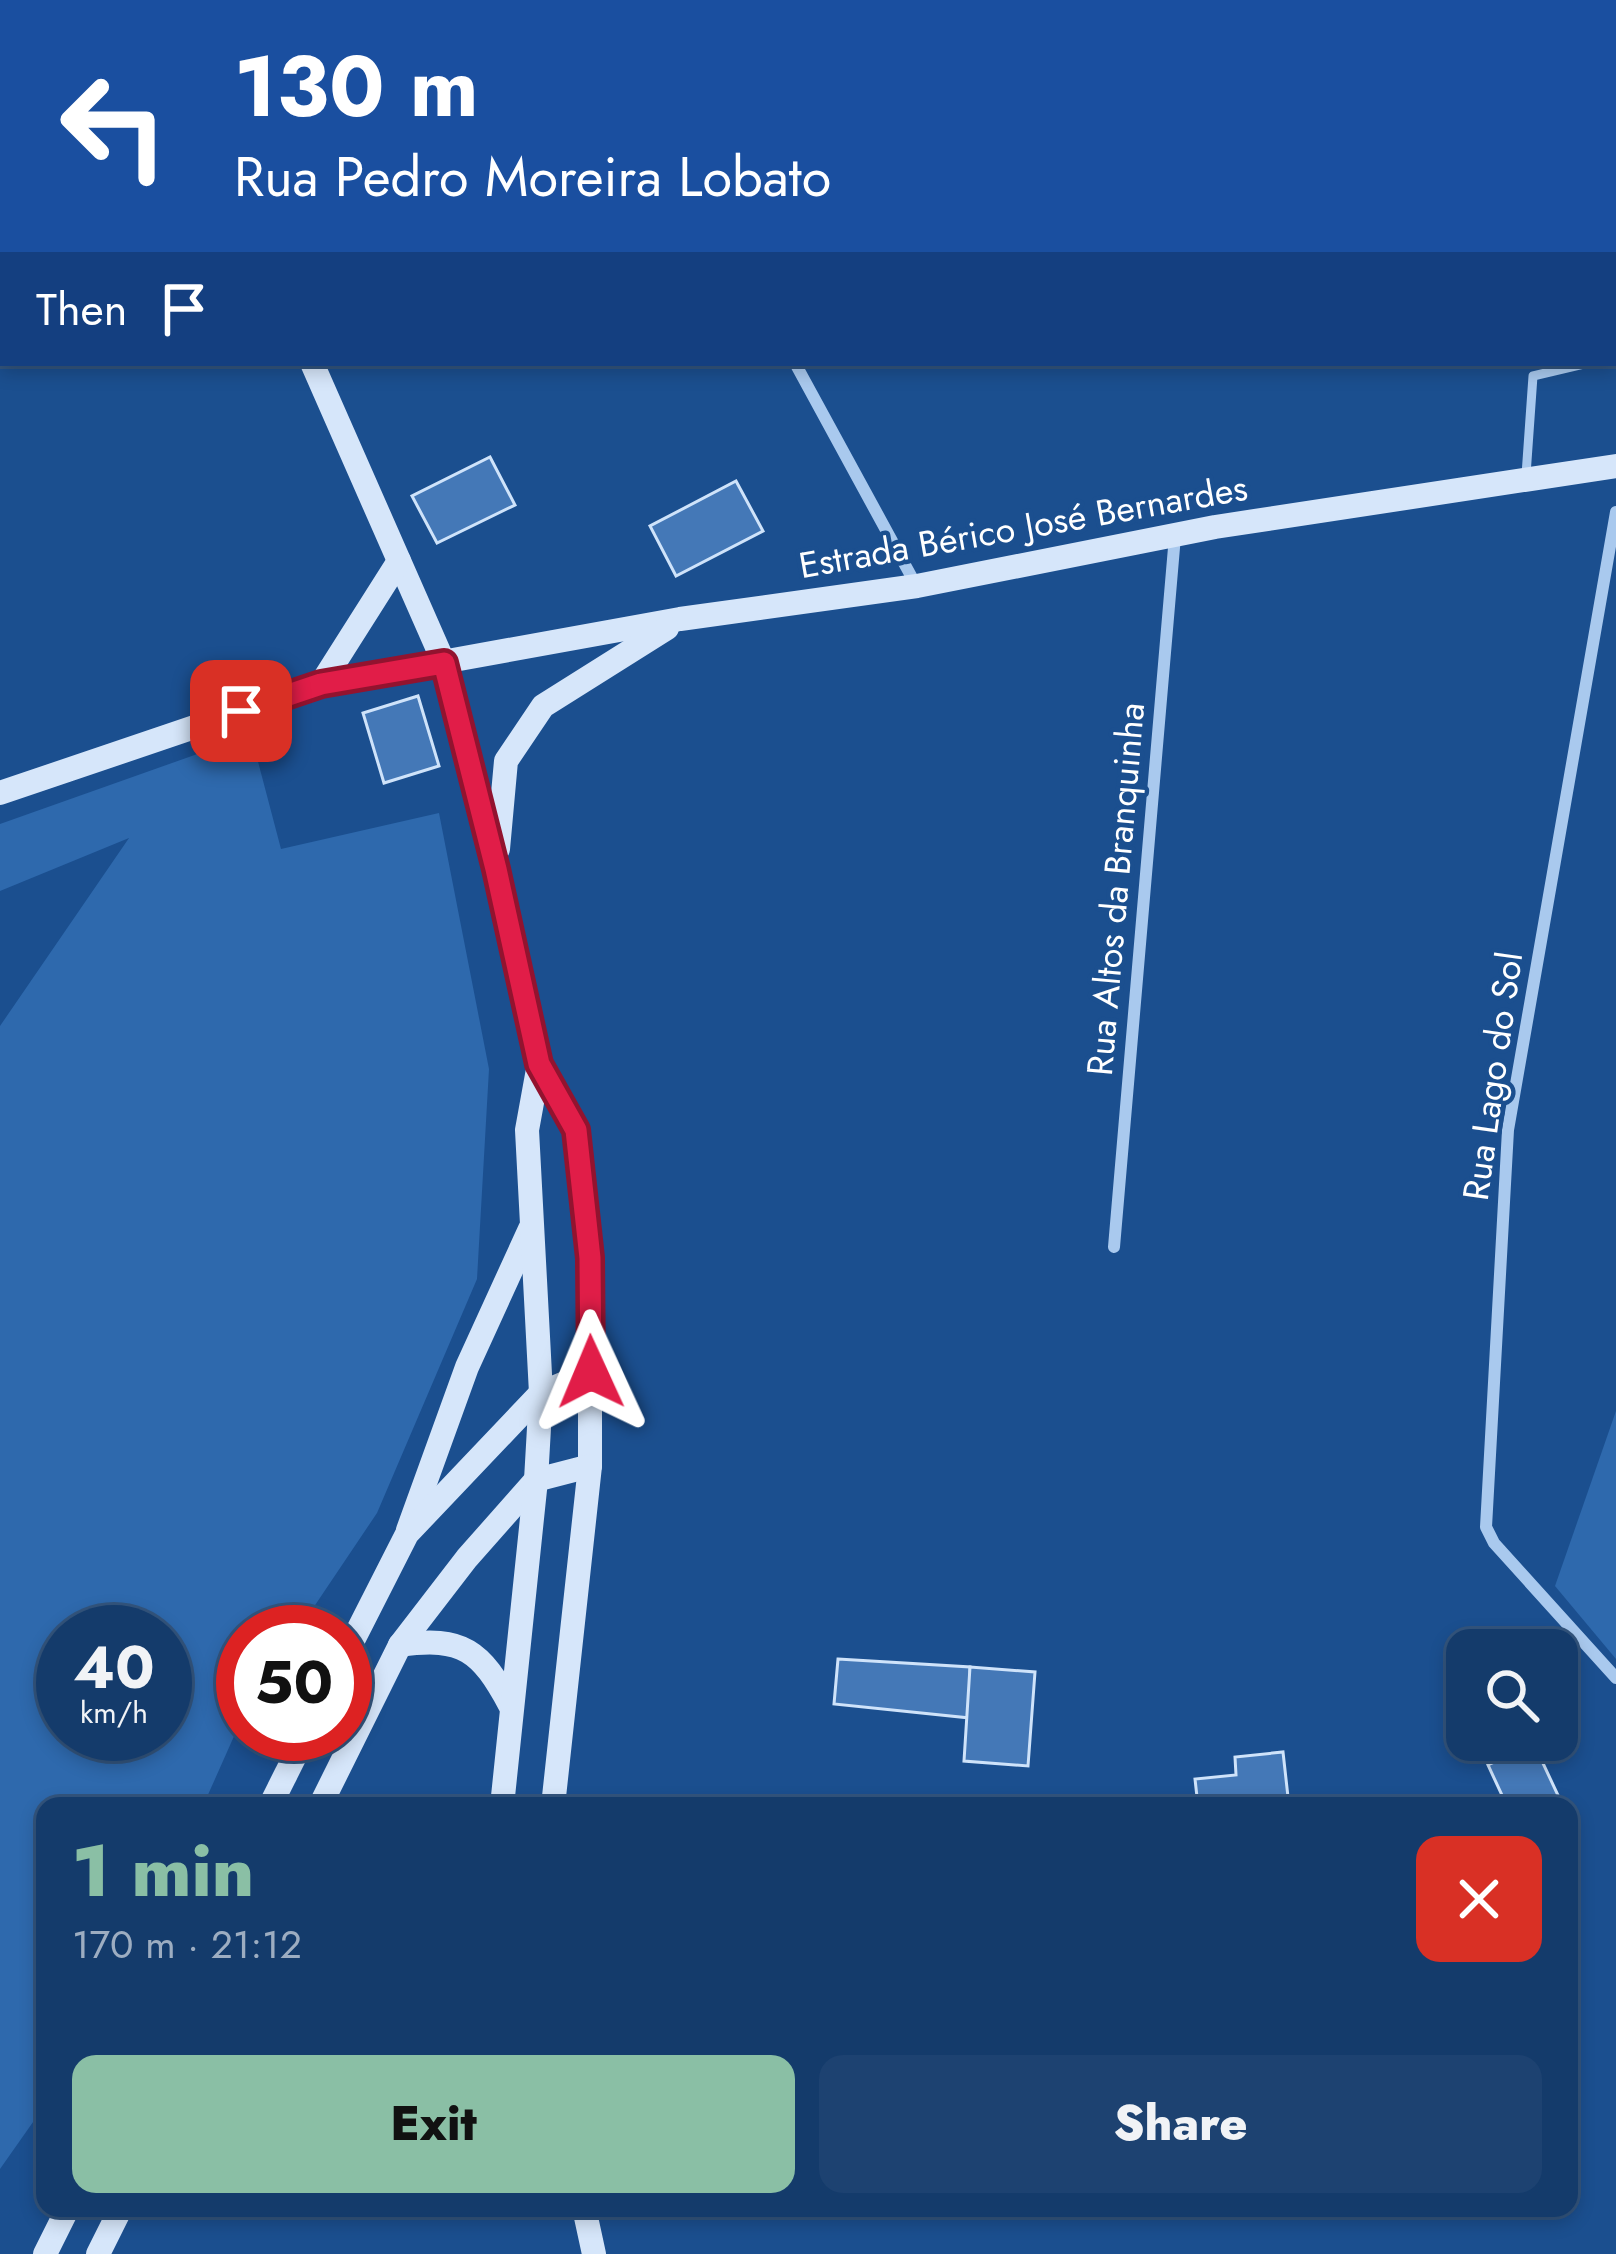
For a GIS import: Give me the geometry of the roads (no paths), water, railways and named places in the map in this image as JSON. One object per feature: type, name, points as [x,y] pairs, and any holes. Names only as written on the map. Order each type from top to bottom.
[{"type":"main road","points":[[313,366],[444,663],[539,1064],[576,1130],[590,1258],[590,1466],[554,1797]]},
{"type":"main road","name":"Estrada Bérico José Bernardes","points":[[0,793],[321,684],[680,620],[917,586],[1174,536],[1616,466]]},
{"type":"main road","points":[[321,684],[399,561]]},
{"type":"main road","points":[[496,869],[506,761],[543,706],[680,620]]},
{"type":"main road","points":[[503,1797],[541,1394],[527,1130],[539,1064]]},
{"type":"main road","points":[[370,1605],[406,1534],[467,1367],[534,1221]]},
{"type":"main road","points":[[406,1534],[541,1394],[591,1372]]},
{"type":"main road","points":[[324,1797],[400,1645],[467,1558],[536,1480],[590,1466]]},
{"type":"main road","points":[[400,1645],[447,1642],[469,1651],[488,1664],[510,1705]]},
{"type":"main road","points":[[274,1797],[292,1761]]},
{"type":"main road","points":[[45,2254],[64,2217]]},
{"type":"main road","points":[[98,2254],[116,2217]]},
{"type":"main road","points":[[586,2217],[594,2254]]},
{"type":"street","points":[[797,366],[917,586]]},
{"type":"street","name":"Rua Lago do Sol","points":[[1616,512],[1508,1130],[1486,1528],[1494,1543],[1616,1678]]},
{"type":"street","name":"Rua Altos da Branquinha","points":[[1114,1247],[1174,536]]},
{"type":"lane","points":[[1525,479],[1533,376],[1575,366]]}]
